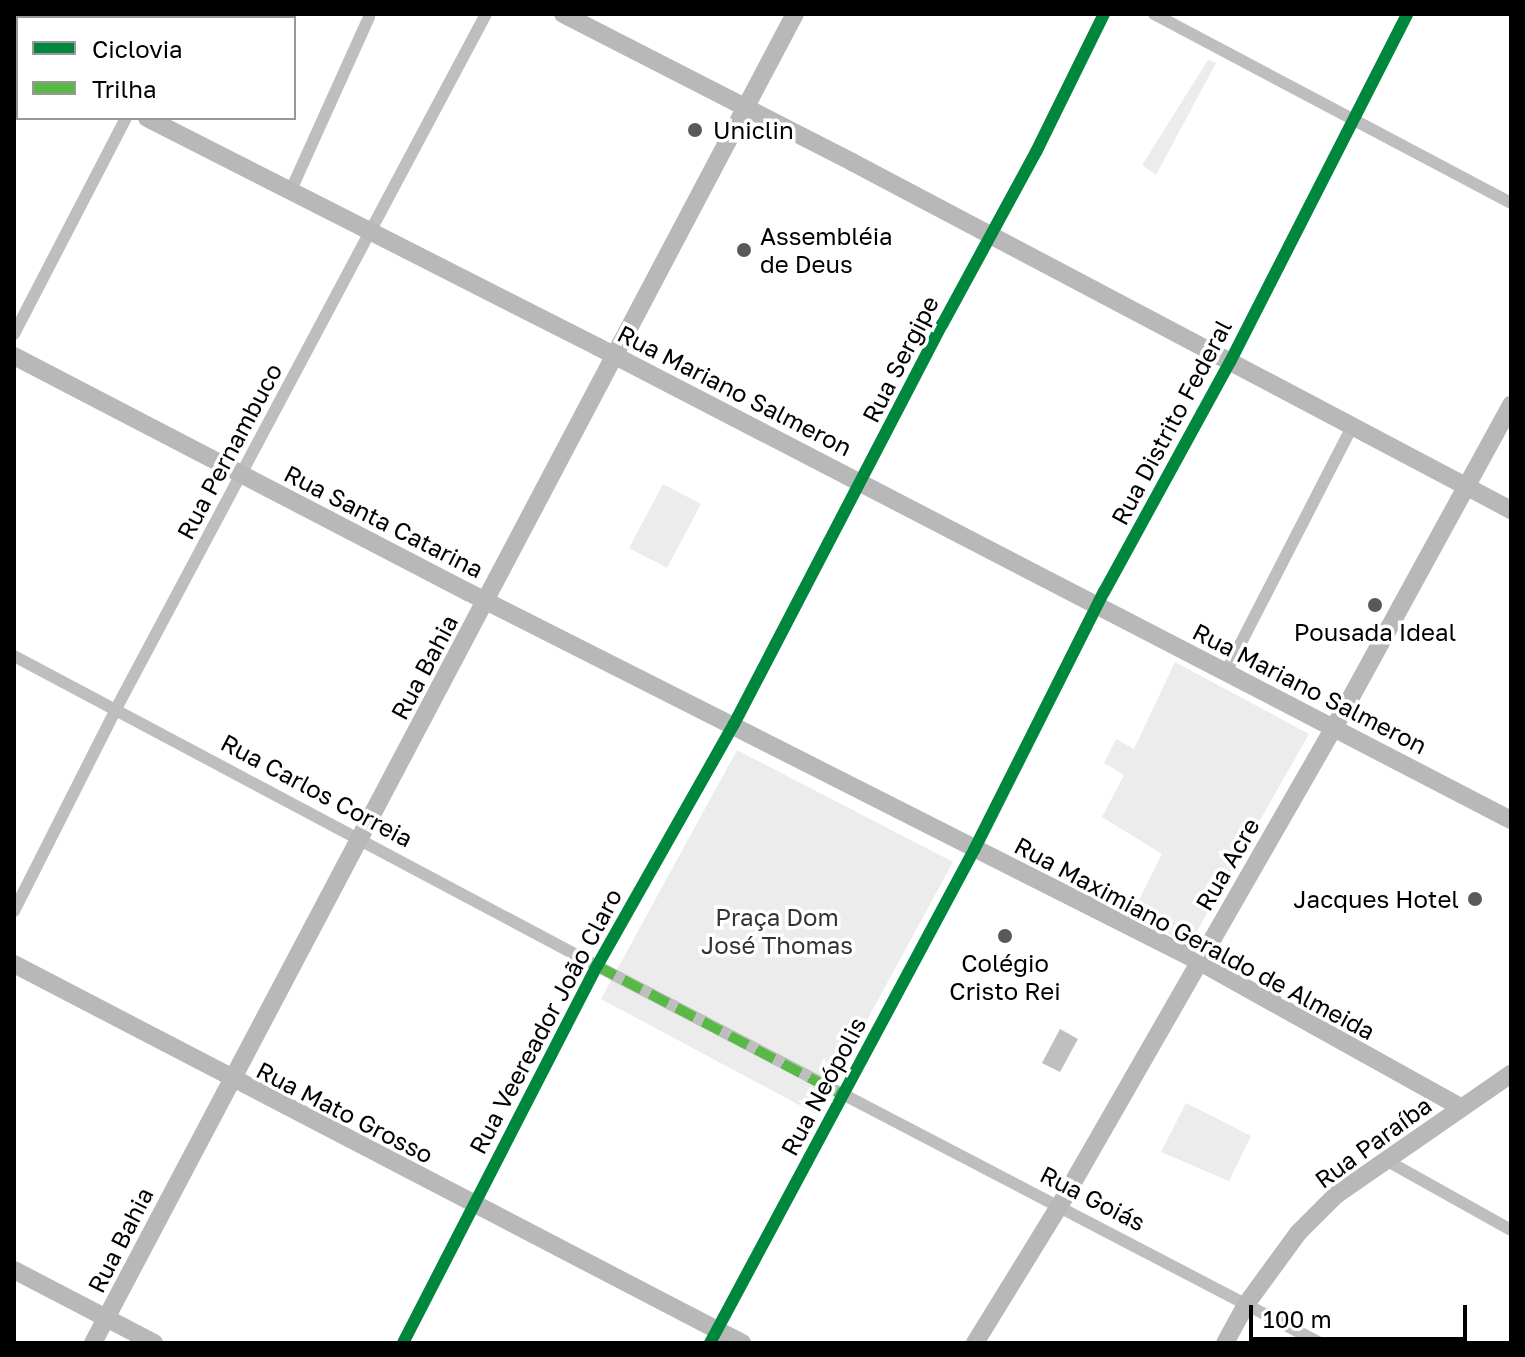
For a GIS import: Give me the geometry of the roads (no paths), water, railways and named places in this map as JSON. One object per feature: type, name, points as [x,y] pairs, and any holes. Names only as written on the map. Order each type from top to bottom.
[{"type":"main road","points":[[563,14],[1511,510]]},
{"type":"main road","name":"Rua Bahia","points":[[93,1343],[795,14]]},
{"type":"main road","name":"Rua Mariano Salmeron","points":[[151,120],[861,482],[1511,820]]},
{"type":"main road","name":"Rua Santa Catarina","points":[[14,356],[242,476],[734,724]]},
{"type":"main road","name":"Rua Acre","points":[[975,1343],[1060,1205],[1334,727],[1511,405]]},
{"type":"main road","name":"Rua Maximiano Geraldo de Almeida","points":[[734,724],[974,850],[1198,961],[1462,1108]]},
{"type":"main road","name":"Rua Mato Grosso","points":[[14,964],[232,1081],[472,1203],[714,1337],[742,1343]]},
{"type":"main road","name":"Rua Paraíba","points":[[1225,1343],[1247,1303],[1298,1233],[1336,1195],[1511,1074]]},
{"type":"main road","points":[[14,1270],[154,1343]]},
{"type":"street","name":"Rua Pernambuco","points":[[14,911],[117,707],[486,14]]},
{"type":"street","name":"Rua Sergipe","points":[[734,724],[1104,14]]},
{"type":"street","points":[[1154,14],[1511,203]]},
{"type":"street","name":"Rua Distrito Federal","points":[[974,850],[1098,605],[1230,362],[1407,14]]},
{"type":"street","points":[[291,190],[369,17]]},
{"type":"street","points":[[14,334],[125,120]]},
{"type":"street","points":[[1226,672],[1352,427]]},
{"type":"street","name":"Rua Carlos Correia","points":[[14,656],[117,707],[843,1095]]},
{"type":"street","name":"Rua Veereador João Claro","points":[[403,1343],[472,1203],[597,966],[734,724]]},
{"type":"street","name":"Rua Neópolis","points":[[714,1337],[974,850]]},
{"type":"street","name":"Rua Goiás","points":[[843,1095],[1060,1205],[1320,1343]]},
{"type":"street","points":[[1384,1159],[1511,1230]]},
{"type":"place","name":"Uniclin","points":[[695,130]]},
{"type":"place","name":"Assembléia de Deus","points":[[744,250]]},
{"type":"place","name":"Pousada Ideal","points":[[1375,605]]},
{"type":"place","name":"Jacques Hotel","points":[[1475,899]]},
{"type":"place","name":"Colégio Cristo Rei","points":[[1005,936]]},
{"type":"park label","name":"Praça Dom José Thomas","points":[[777,931]]}]
